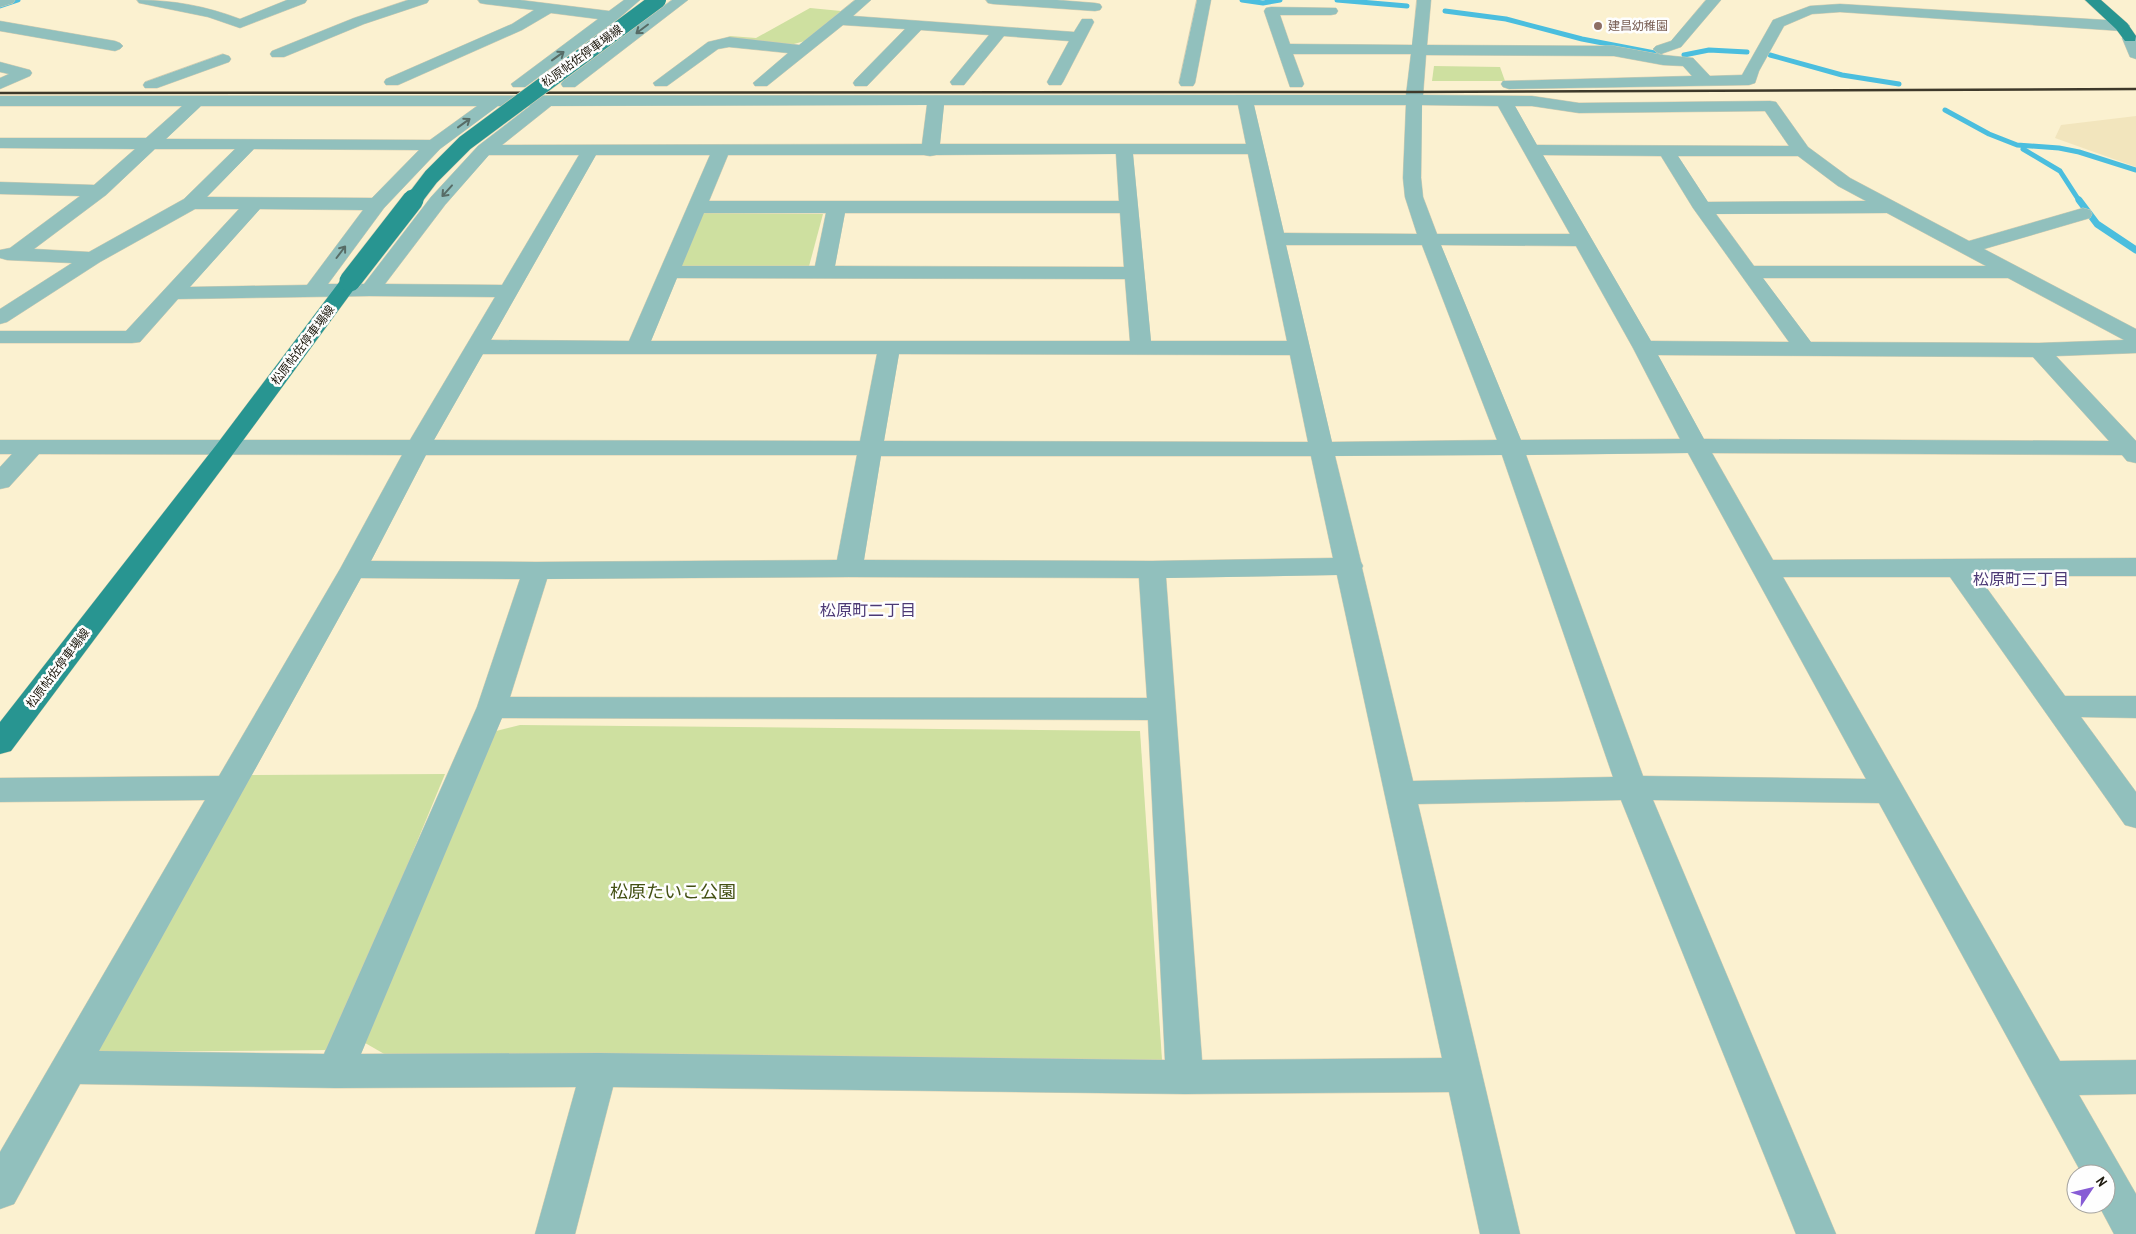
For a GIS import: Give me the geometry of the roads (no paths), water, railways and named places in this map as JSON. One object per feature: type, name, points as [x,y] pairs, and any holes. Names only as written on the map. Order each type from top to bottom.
[{"type":"main road","name":"松原帖佐停車場線","points":[[0,743],[431,178],[465,143],[658,0]]},
{"type":"main road","points":[[2092,0],[2129,35]]},
{"type":"street","points":[[0,3],[8,0]]},
{"type":"street","points":[[144,0],[212,13],[240,24],[300,0]]},
{"type":"street","points":[[278,54],[359,21],[422,0]]},
{"type":"street","points":[[485,0],[613,16]]},
{"type":"street","points":[[596,84],[519,84],[633,0]]},
{"type":"street","points":[[569,84],[681,0]]},
{"type":"street","points":[[761,83],[864,0]]},
{"type":"street","points":[[994,0],[1097,4],[1055,82]]},
{"type":"street","points":[[1187,83],[1204,0]]},
{"type":"street","points":[[1424,0],[1415,92],[1414,197],[1512,448],[1632,788],[1816,1234]]},
{"type":"street","points":[[1705,80],[1687,61],[1661,50],[1676,44],[1714,0]]},
{"type":"street","points":[[0,101],[198,93],[494,101],[1245,100],[1415,92],[1498,92],[1705,80],[1749,80],[1751,71],[1778,23],[1810,10],[1844,4],[2129,35],[2136,54]]},
{"type":"street","points":[[392,82],[517,27],[548,8]]},
{"type":"street","points":[[1296,84],[1271,10],[1331,11]]},
{"type":"street","points":[[839,20],[1080,37]]},
{"type":"street","points":[[0,26],[115,46]]},
{"type":"street","points":[[861,83],[917,26]]},
{"type":"street","points":[[958,82],[1000,31]]},
{"type":"street","points":[[661,83],[713,45],[729,42],[801,50]]},
{"type":"street","points":[[1284,49],[1614,51],[1663,60],[1687,61]]},
{"type":"street","points":[[151,85],[223,60]]},
{"type":"street","points":[[0,67],[24,73],[0,85]]},
{"type":"street","points":[[938,82],[977,82]]},
{"type":"street","points":[[1035,82],[1074,83]]},
{"type":"street","points":[[642,83],[688,83]]},
{"type":"street","points":[[743,83],[789,83]]},
{"type":"street","points":[[843,83],[881,83]]},
{"type":"street","points":[[1168,83],[1207,83]]},
{"type":"street","points":[[1398,83],[1415,92]]},
{"type":"street","points":[[1415,92],[1436,83]]},
{"type":"street","points":[[1276,84],[1315,84]]},
{"type":"street","points":[[0,85],[38,85]]},
{"type":"street","points":[[132,85],[151,85],[198,93]]},
{"type":"street","points":[[1498,92],[1644,348],[1696,446],[2097,1164]]},
{"type":"street","points":[[1498,92],[1532,101],[1579,108],[1770,106],[1802,151],[1844,182],[2136,338]]},
{"type":"street","points":[[8,254],[99,191],[150,144],[198,93]]},
{"type":"street","points":[[370,290],[438,200],[484,150],[548,100]]},
{"type":"street","points":[[930,150],[936,100]]},
{"type":"street","points":[[1245,100],[1321,449],[1402,793],[1500,1234]]},
{"type":"street","points":[[312,292],[377,204],[434,144],[494,101]]},
{"type":"street","points":[[2,144],[434,144]]},
{"type":"street","points":[[0,318],[93,258],[191,203],[250,144]]},
{"type":"street","points":[[1124,149],[1141,347]]},
{"type":"street","points":[[484,150],[1256,149]]},
{"type":"street","points":[[1532,150],[1802,151]]},
{"type":"street","points":[[1666,150],[1702,208],[1804,348]]},
{"type":"street","points":[[0,1190],[353,569],[417,449],[590,151]]},
{"type":"street","points":[[636,348],[722,151]]},
{"type":"street","points":[[0,188],[99,191]]},
{"type":"street","points":[[191,203],[377,204]]},
{"type":"street","points":[[0,337],[132,337],[255,203]]},
{"type":"street","points":[[698,207],[1129,207]]},
{"type":"street","points":[[824,273],[837,207]]},
{"type":"street","points":[[1702,208],[1889,207]]},
{"type":"street","points":[[1965,248],[2083,214]]},
{"type":"street","points":[[1275,239],[1582,240]]},
{"type":"street","points":[[8,254],[93,258]]},
{"type":"street","points":[[669,272],[1135,273]]},
{"type":"street","points":[[1748,272],[2011,272]]},
{"type":"street","points":[[173,293],[312,292],[347,286],[370,290],[509,292]]},
{"type":"street","points":[[1644,348],[2039,350],[2136,346]]},
{"type":"street","points":[[476,347],[1299,348]]},
{"type":"street","points":[[849,568],[889,347]]},
{"type":"street","points":[[2039,350],[2133,451]]},
{"type":"street","points":[[0,447],[226,449],[1321,449],[1696,446],[2133,451]]},
{"type":"street","points":[[0,482],[32,447]]},
{"type":"street","points":[[353,569],[536,571],[849,568],[1152,570],[1350,566]]},
{"type":"street","points":[[1765,569],[2136,567]]},
{"type":"street","points":[[1958,568],[2136,816]]},
{"type":"street","points":[[1152,570],[1185,1077]]},
{"type":"street","points":[[335,1071],[492,707],[536,571]]},
{"type":"street","points":[[2057,706],[2136,706]]},
{"type":"street","points":[[492,707],[1162,709]]},
{"type":"street","points":[[0,790],[228,788]]},
{"type":"street","points":[[1402,793],[1632,788],[1888,791]]},
{"type":"street","points":[[71,1067],[335,1071],[599,1070],[1185,1077],[1465,1075]]},
{"type":"street","points":[[555,1234],[599,1070]]},
{"type":"street","points":[[2049,1078],[2136,1077]]},
{"type":"street","points":[[2116,1198],[2136,1233]]},
{"type":"waterway","points":[[0,6],[18,0]]},
{"type":"waterway","points":[[1242,0],[1263,3],[1280,0]]},
{"type":"waterway","points":[[1337,0],[1407,6]]},
{"type":"waterway","points":[[1445,11],[1506,19],[1582,39],[1660,54]]},
{"type":"waterway","points":[[1684,55],[1709,50],[1747,52]]},
{"type":"waterway","points":[[1770,55],[1842,75],[1899,84]]},
{"type":"waterway","points":[[1945,110],[1989,134],[2017,145],[2059,148],[2079,152],[2136,170]]},
{"type":"waterway","points":[[2023,149],[2060,171],[2080,202]]},
{"type":"waterway","points":[[2079,200],[2097,224],[2136,250]]},
{"type":"railway","points":[[0,93],[1415,92],[2136,89]]},
{"type":"place","name":"建昌幼稚園","points":[[1598,26]]},
{"type":"district","name":"松原町三丁目","points":[[2021,579]]},
{"type":"district","name":"松原町二丁目","points":[[868,610]]},
{"type":"park label","name":"松原たいこ公園","points":[[673,892]]}]
